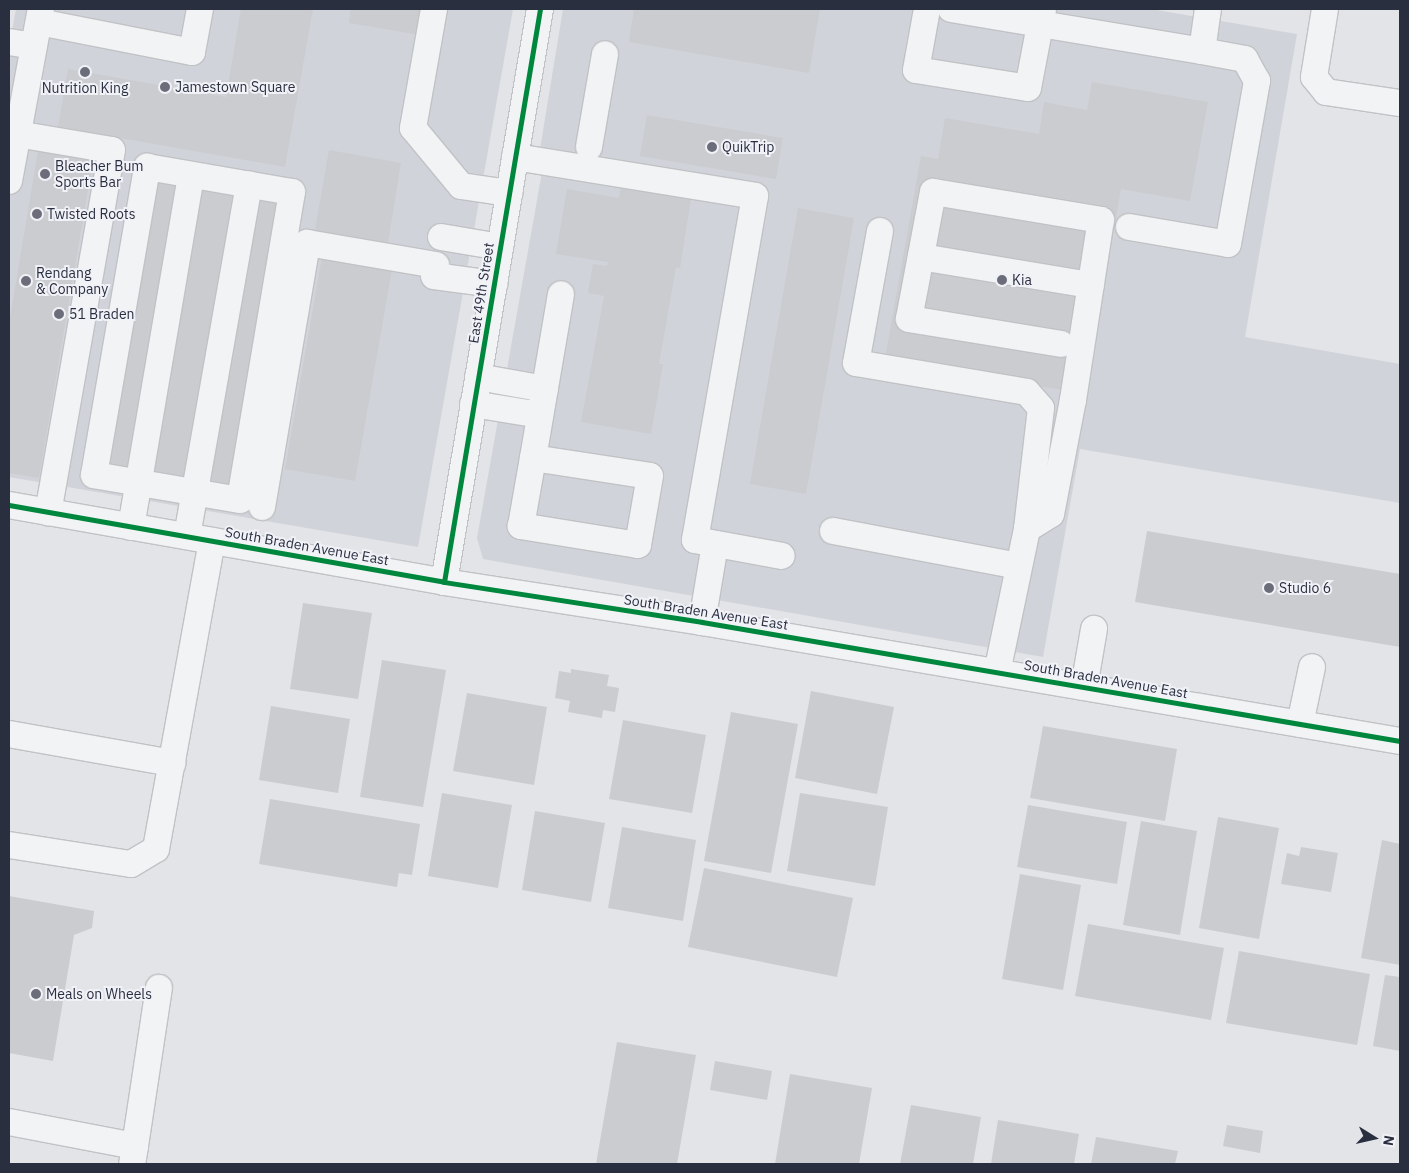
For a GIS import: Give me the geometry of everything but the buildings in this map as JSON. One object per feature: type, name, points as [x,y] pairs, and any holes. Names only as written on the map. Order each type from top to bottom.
[{"type":"street","points":[[9,180],[30,30],[192,52],[200,9]]},
{"type":"street","points":[[434,9],[413,128],[461,186],[509,193]]},
{"type":"street","name":"East 49th Street","points":[[444,582],[540,9]]},
{"type":"street","points":[[927,9],[916,70],[1028,88],[1041,16]]},
{"type":"street","points":[[951,9],[1041,16],[1245,59],[1256,80],[1228,244],[1129,228]]},
{"type":"street","points":[[1202,51],[1208,9]]},
{"type":"street","points":[[1326,9],[1314,77],[1326,92],[1400,103]]},
{"type":"street","points":[[589,147],[605,54]]},
{"type":"street","points":[[15,138],[112,150],[48,512]]},
{"type":"street","points":[[515,157],[755,196],[695,540],[782,556]]},
{"type":"street","points":[[147,167],[249,184],[292,192],[240,500],[94,475],[147,167]]},
{"type":"street","points":[[131,527],[191,174]]},
{"type":"street","points":[[187,536],[249,184]]},
{"type":"street","points":[[1027,529],[1051,514],[1073,400],[1101,220],[933,192],[909,319],[1061,344]]},
{"type":"street","points":[[880,231],[856,363],[1027,392],[1041,408],[1027,529],[997,672]]},
{"type":"street","points":[[441,238],[500,247]]},
{"type":"street","points":[[262,507],[307,243],[494,284]]},
{"type":"street","points":[[921,257],[1091,285]]},
{"type":"street","points":[[533,458],[650,476],[638,545],[521,526],[561,294]]},
{"type":"street","points":[[478,378],[545,388]]},
{"type":"street","points":[[474,404],[540,415]]},
{"type":"street","name":"South Braden Avenue East","points":[[9,506],[444,582],[702,622],[1400,741]]},
{"type":"street","points":[[834,531],[1018,566]]},
{"type":"street","points":[[9,845],[131,864],[156,849],[212,541]]},
{"type":"street","points":[[702,622],[715,544]]},
{"type":"street","points":[[1084,687],[1094,629]]},
{"type":"street","points":[[1300,724],[1312,667]]},
{"type":"street","points":[[9,734],[172,763]]},
{"type":"street","points":[[9,1122],[134,1155],[159,988]]},
{"type":"shaded area","points":[[16,9],[513,9],[418,547],[9,477],[9,47]]},
{"type":"shaded area","points":[[563,9],[1151,9],[1297,34],[1245,337],[1400,364],[1400,503],[1080,449],[1043,657],[483,559],[477,538],[542,172],[540,149]]},
{"type":"cycle path","points":[[444,582],[540,9]]},
{"type":"cycle path","points":[[9,505],[444,582],[702,622],[1400,741]]},
{"type":"place","name":"Nutrition King","points":[[85,72]]},
{"type":"place","name":"Jamestown Square","points":[[165,87]]},
{"type":"place","name":"QuikTrip","points":[[712,147]]},
{"type":"place","name":"Bleacher Bum Sports Bar","points":[[45,174]]},
{"type":"place","name":"Twisted Roots","points":[[37,214]]},
{"type":"place","name":"Kia","points":[[1002,280]]},
{"type":"place","name":"Rendang & Company","points":[[26,281]]},
{"type":"place","name":"51 Braden","points":[[59,314]]},
{"type":"place","name":"Studio 6","points":[[1269,588]]},
{"type":"place","name":"Meals on Wheels","points":[[36,994]]}]
